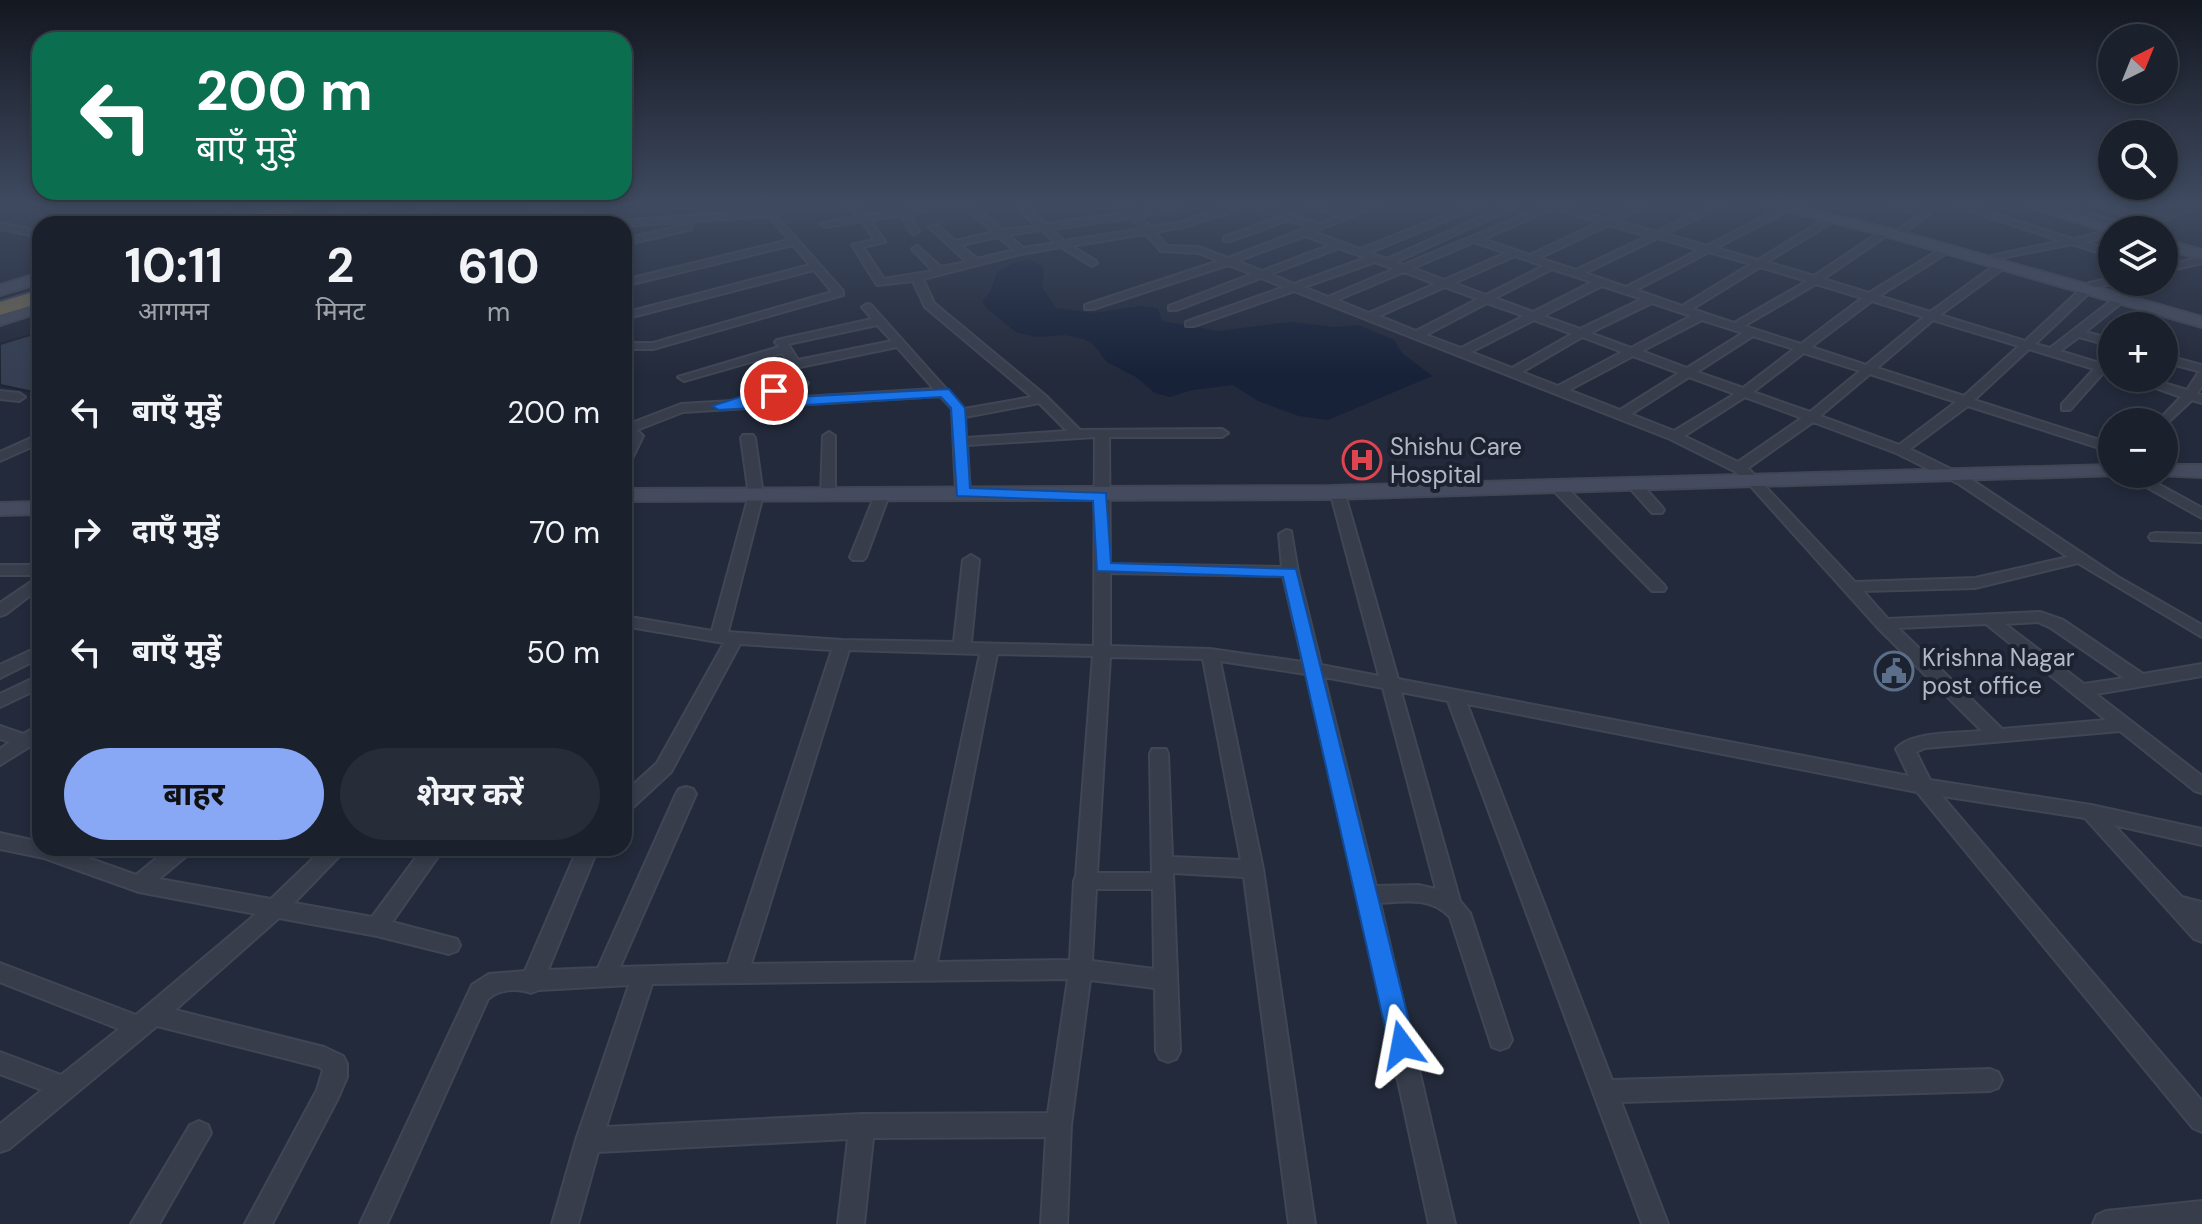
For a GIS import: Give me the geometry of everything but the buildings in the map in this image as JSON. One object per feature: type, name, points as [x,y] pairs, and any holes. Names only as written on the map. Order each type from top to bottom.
[{"type":"highway","points":[[0,298],[32,288]]},
{"type":"highway","points":[[0,309],[32,299]]},
{"type":"street","points":[[632,281],[715,261]]},
{"type":"street","points":[[632,346],[653,346],[839,293],[811,261]]},
{"type":"street","points":[[867,261],[881,283],[941,273],[929,261]]},
{"type":"street","points":[[938,271],[982,261]]},
{"type":"street","points":[[1173,308],[1298,261]]},
{"type":"street","points":[[1190,324],[1295,289],[1365,261]]},
{"type":"street","points":[[1382,261],[1901,450],[1951,473],[2202,632]]},
{"type":"street","points":[[1326,301],[1420,261]]},
{"type":"street","points":[[1368,317],[1496,261]]},
{"type":"street","points":[[1535,261],[2098,443]]},
{"type":"street","points":[[1576,274],[1602,261]]},
{"type":"street","points":[[1627,291],[1684,261]]},
{"type":"street","points":[[1752,261],[2098,368]]},
{"type":"street","points":[[1683,310],[1762,261]]},
{"type":"street","points":[[1736,326],[1846,261]]},
{"type":"street","points":[[1675,436],[1744,393],[1869,298],[1928,261]]},
{"type":"street","points":[[1999,261],[2202,316]]},
{"type":"street","points":[[1745,474],[1999,261]]},
{"type":"street","points":[[1089,307],[1226,262],[1675,436],[1745,474],[1884,624],[1998,736]]},
{"type":"street","points":[[1415,336],[1550,266]]},
{"type":"street","points":[[632,314],[816,267]]},
{"type":"street","points":[[916,276],[929,305],[1042,399],[1075,432]]},
{"type":"street","points":[[0,290],[32,280]]},
{"type":"street","points":[[1460,353],[1601,282]]},
{"type":"street","points":[[1901,450],[1967,400],[2090,287],[2098,285]]},
{"type":"street","points":[[2090,287],[2120,299],[2202,322]]},
{"type":"street","points":[[1512,373],[1581,333],[1651,299]]},
{"type":"street","points":[[2051,353],[2120,299]]},
{"type":"street","points":[[867,307],[958,408],[963,493]]},
{"type":"street","points":[[0,320],[32,310]]},
{"type":"street","points":[[1558,391],[1700,316]]},
{"type":"street","points":[[879,321],[781,342],[795,364],[900,343]]},
{"type":"street","points":[[1621,415],[1752,332]]},
{"type":"street","points":[[2075,332],[2098,339]]},
{"type":"street","points":[[684,377],[785,349]]},
{"type":"street","points":[[2178,362],[2202,369]]},
{"type":"street","points":[[2178,411],[2196,397],[2202,376]]},
{"type":"street","points":[[2066,407],[2098,377]]},
{"type":"street","points":[[719,406],[802,383]]},
{"type":"street","points":[[632,425],[681,408],[944,392]]},
{"type":"street","points":[[0,395],[19,397]]},
{"type":"street","points":[[959,414],[1042,399]]},
{"type":"street","points":[[960,442],[1075,432],[1222,433]]},
{"type":"street","points":[[1054,1224],[1059,1125],[1080,969],[1102,651],[1102,433]]},
{"type":"street","points":[[828,495],[829,436]]},
{"type":"street","points":[[632,797],[664,767],[727,637],[756,495],[748,438]]},
{"type":"street","points":[[0,457],[32,442]]},
{"type":"street","points":[[23,446],[32,446]]},
{"type":"street","points":[[632,495],[963,493],[1101,496],[1556,485],[1745,474],[2098,471]]},
{"type":"street","points":[[1632,482],[1657,510]]},
{"type":"street","points":[[1556,485],[1658,588]]},
{"type":"street","points":[[2155,488],[2202,514]]},
{"type":"street","points":[[1337,491],[1450,901],[1459,913],[1500,1040]]},
{"type":"street","points":[[858,557],[882,495]]},
{"type":"street","points":[[0,509],[32,508]]},
{"type":"street","points":[[1286,534],[1290,572],[1368,895],[1442,1224]]},
{"type":"street","points":[[2156,537],[2202,538]]},
{"type":"street","points":[[1850,587],[1975,583],[2081,558]]},
{"type":"street","points":[[962,646],[971,560]]},
{"type":"street","points":[[1103,568],[1290,572]]},
{"type":"street","points":[[0,570],[32,570]]},
{"type":"street","points":[[0,611],[32,587]]},
{"type":"street","points":[[1884,624],[2040,617],[2057,624],[2139,680]]},
{"type":"street","points":[[1988,618],[2202,786]]},
{"type":"street","points":[[632,622],[727,637],[842,645],[1210,654],[1313,669],[1923,786],[2091,812],[2202,837]]},
{"type":"street","points":[[737,972],[842,645]]},
{"type":"street","points":[[924,972],[990,647]]},
{"type":"street","points":[[1210,654],[1253,869],[1302,1224]]},
{"type":"street","points":[[0,672],[32,655]]},
{"type":"street","points":[[2079,691],[2202,670]]},
{"type":"street","points":[[0,701],[32,685]]},
{"type":"street","points":[[1455,697],[1655,1224]]},
{"type":"street","points":[[2123,725],[1923,742],[1905,749],[1923,786],[2202,1120]]},
{"type":"street","points":[[0,732],[32,736]]},
{"type":"street","points":[[0,758],[32,736]]},
{"type":"street","points":[[1159,754],[1168,1051]]},
{"type":"street","points":[[606,974],[686,794]]},
{"type":"street","points":[[2091,812],[2202,933]]},
{"type":"street","points":[[0,841],[32,847]]},
{"type":"street","points":[[65,856],[139,884],[377,927],[449,945]]},
{"type":"street","points":[[139,884],[173,856]]},
{"type":"street","points":[[0,1140],[148,1021],[279,909],[329,856]]},
{"type":"street","points":[[377,927],[428,856]]},
{"type":"street","points":[[531,983],[585,856]]},
{"type":"street","points":[[1084,881],[1253,869]]},
{"type":"street","points":[[1368,895],[1435,895],[1450,901]]},
{"type":"street","points":[[2175,904],[2202,911]]},
{"type":"street","points":[[373,1224],[480,992],[489,984],[531,983],[606,974],[1080,969],[1166,980]]},
{"type":"street","points":[[0,972],[148,1021],[324,1058],[335,1064],[335,1077],[326,1098],[258,1224]]},
{"type":"street","points":[[565,1224],[589,1140],[644,975]]},
{"type":"street","points":[[0,1063],[63,1087]]},
{"type":"street","points":[[1604,1091],[1990,1080]]},
{"type":"street","points":[[589,1140],[862,1126],[1059,1125]]},
{"type":"street","points":[[851,1224],[862,1126]]},
{"type":"street","points":[[144,1224],[199,1133]]},
{"type":"street","points":[[2106,1224],[2202,1214]]},
{"type":"water","points":[[1030,261],[1041,265],[1044,269],[1042,287],[1056,308],[1095,313],[1139,306],[1158,308],[1162,321],[1218,331],[1290,322],[1335,327],[1358,325],[1394,340],[1402,353],[1432,376],[1328,420],[1299,416],[1258,401],[1233,385],[1192,390],[1170,397],[1155,393],[1136,377],[1107,362],[1093,344],[1084,339],[1065,335],[1036,337],[1016,332],[986,308],[982,301],[990,292],[997,272],[1013,263]]},
{"type":"place","name":"Shishu Care Hospital","points":[[1362,460]]},
{"type":"place","name":"Krishna Nagar post office","points":[[1894,671]]},
{"type":"route","points":[[774,391],[719,406],[944,392],[958,408],[963,493],[1101,496],[1103,568],[1290,572],[1402,1045]]}]
